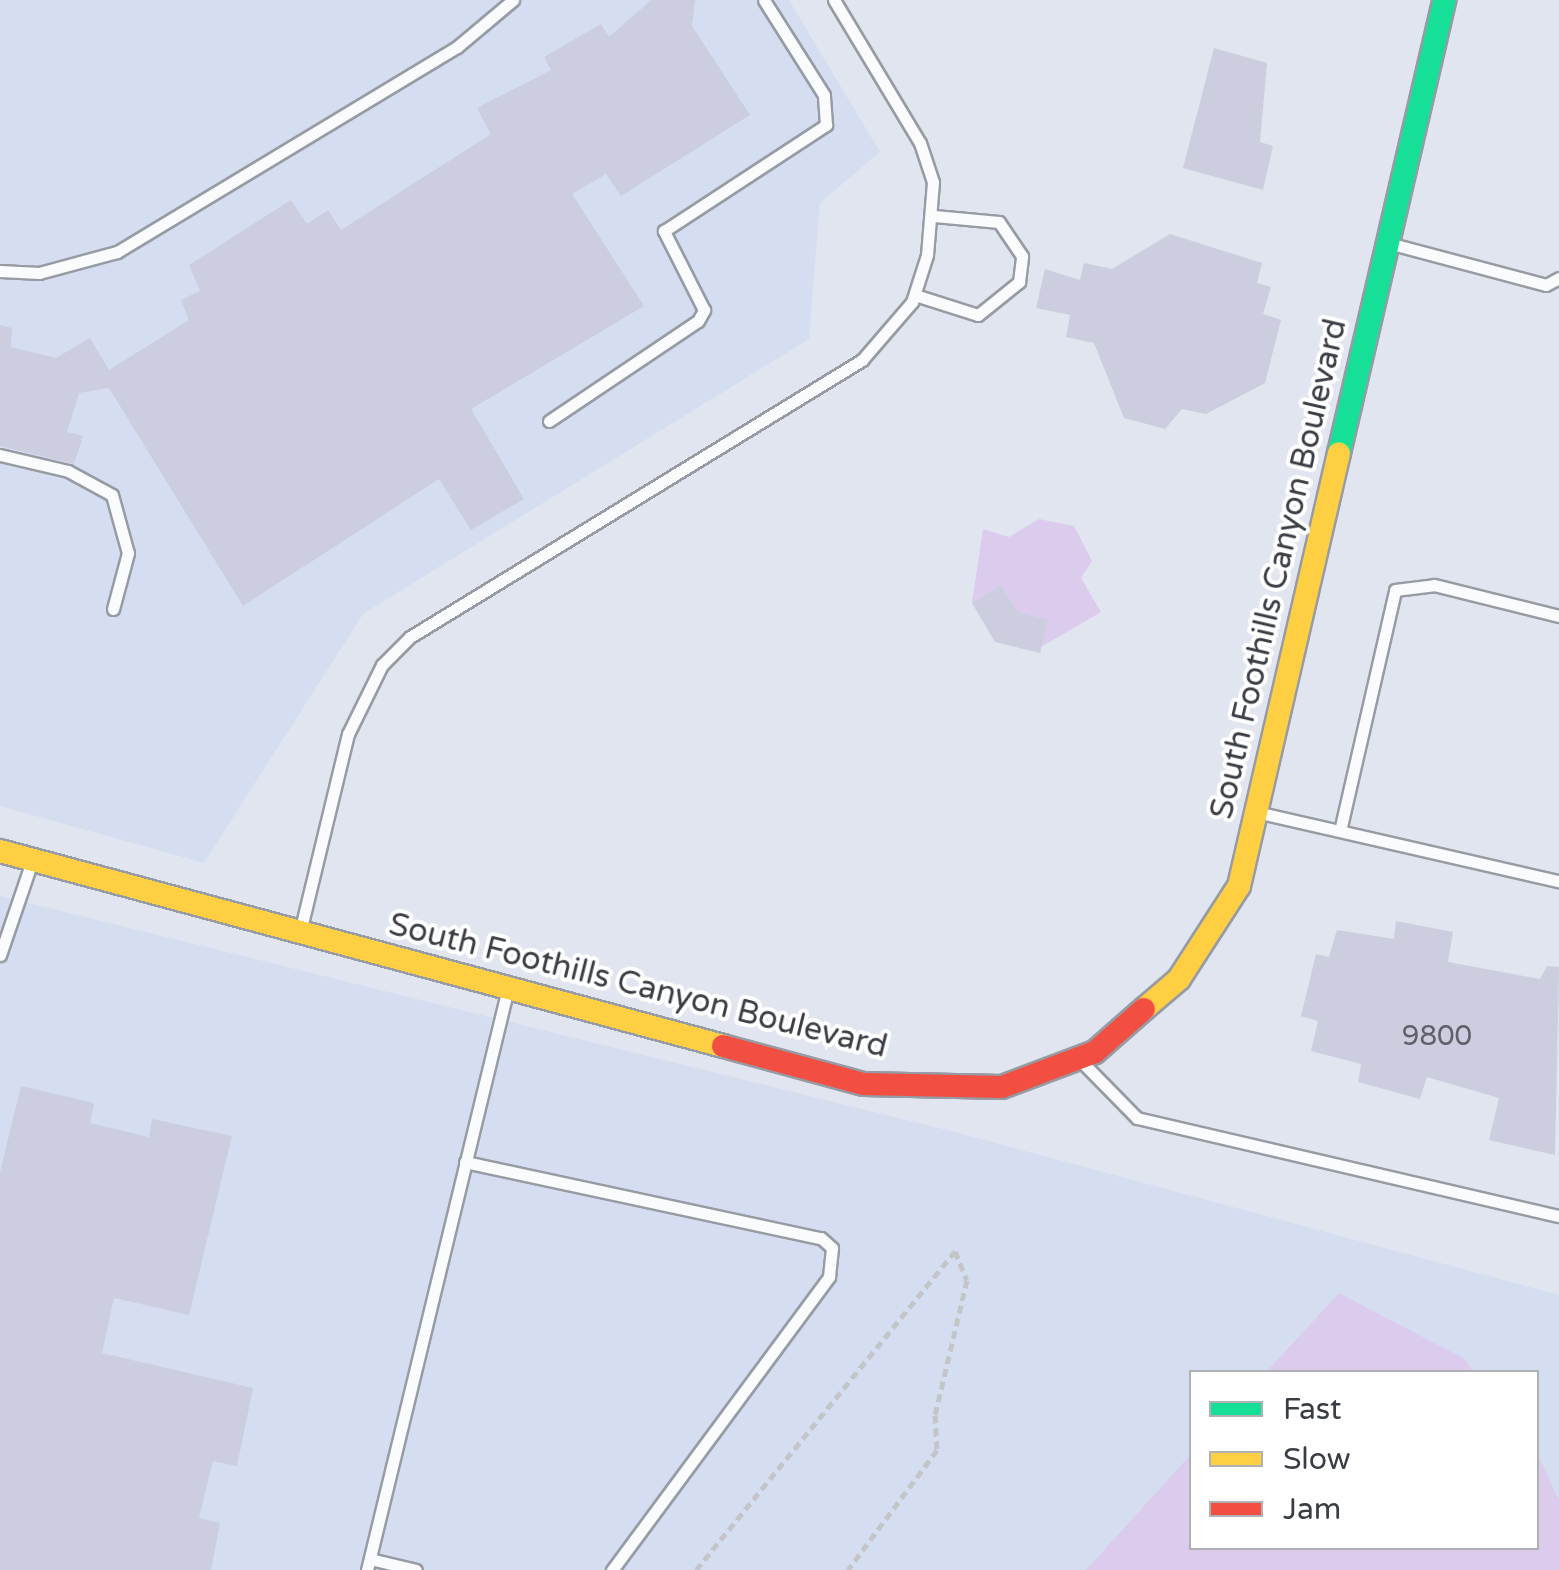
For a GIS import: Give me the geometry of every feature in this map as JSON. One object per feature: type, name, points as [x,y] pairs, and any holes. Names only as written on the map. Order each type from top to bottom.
[{"type":"street","name":"South Foothills Canyon Boulevard","points":[[0,852],[864,1084],[1002,1087],[1080,1058],[1179,980],[1240,886],[1444,0]]},
{"type":"lane","points":[[0,271],[39,273],[116,252],[448,53],[513,0]]},
{"type":"lane","points":[[548,421],[698,321],[704,310],[664,231],[826,125],[824,95],[764,0]]},
{"type":"lane","points":[[300,932],[348,734],[382,665],[410,638],[862,360],[915,296],[934,216],[920,144],[834,0]]},
{"type":"lane","points":[[915,296],[978,315],[1019,282],[1022,256],[999,222],[934,216]]},
{"type":"lane","points":[[1388,243],[1546,285],[1559,278]]},
{"type":"lane","points":[[0,455],[68,471],[112,495],[128,553],[113,609]]},
{"type":"lane","points":[[1340,831],[1395,590],[1434,586],[1559,616]]},
{"type":"lane","points":[[1256,812],[1559,881]]},
{"type":"lane","points":[[0,955],[32,860]]},
{"type":"lane","points":[[416,1570],[368,1564],[508,988]]},
{"type":"lane","points":[[1080,1058],[1137,1118],[1559,1216]]},
{"type":"lane","points":[[466,1162],[821,1238],[836,1262],[830,1277],[612,1570]]},
{"type":"path","points":[[696,1570],[954,1251],[967,1280],[935,1415],[937,1450],[848,1570]]},
{"type":"shaded area","points":[[0,0],[789,0],[880,152],[820,203],[809,339],[363,614],[204,863],[0,806]]},
{"type":"shaded area","points":[[1039,519],[1074,526],[1092,561],[1081,578],[1101,612],[1041,647],[1047,620],[1018,612],[1001,585],[972,603],[983,529],[1009,537]]},
{"type":"shaded area","points":[[0,896],[959,1133],[1559,1295],[1559,1570],[0,1570]]},
{"type":"shaded area","points":[[1339,1293],[1463,1358],[1472,1370],[1268,1370]]},
{"type":"shaded area","points":[[1189,1456],[1189,1550],[1539,1550],[1539,1457],[1559,1500],[1559,1570],[1086,1570]]},
{"type":"building","points":[[651,0],[695,0],[692,26],[750,115],[621,196],[606,174],[572,194],[644,306],[471,409],[524,499],[471,530],[439,479],[243,606],[109,388],[79,393],[67,432],[83,436],[74,464],[0,446],[0,325],[12,328],[11,347],[56,358],[90,338],[109,370],[189,320],[181,300],[200,291],[189,265],[291,200],[307,224],[328,210],[341,230],[491,134],[477,108],[551,70],[544,57],[601,24],[609,37]]},
{"type":"building","points":[[1214,48],[1267,63],[1260,142],[1273,146],[1263,190],[1183,168]]},
{"type":"building","points":[[1170,234],[1262,263],[1257,283],[1271,287],[1263,314],[1281,320],[1265,383],[1206,414],[1182,409],[1165,429],[1124,418],[1094,343],[1066,337],[1070,315],[1036,308],[1045,269],[1080,280],[1084,263],[1112,269]]},
{"type":"building","points":[[1001,585],[1018,612],[1048,620],[1040,653],[995,642],[972,603]]},
{"type":"building","points":[[1396,921],[1453,932],[1448,962],[1540,979],[1547,966],[1559,967],[1555,1155],[1489,1140],[1499,1098],[1427,1077],[1420,1099],[1358,1082],[1361,1064],[1311,1051],[1318,1021],[1301,1016],[1316,954],[1329,957],[1337,930],[1394,939]]},
{"type":"building","points":[[21,1086],[94,1103],[90,1123],[149,1137],[152,1119],[232,1136],[189,1315],[114,1298],[102,1353],[253,1388],[237,1466],[213,1461],[199,1518],[220,1523],[211,1570],[0,1570],[0,1172]]},
{"type":"traffic: fast","points":[[1339,453],[1444,0]]},
{"type":"traffic: slow","points":[[1144,1009],[1179,979],[1239,886],[1339,453]]},
{"type":"traffic: slow","points":[[0,851],[723,1046]]},
{"type":"traffic: jam","points":[[723,1046],[864,1084],[1002,1087],[1095,1052],[1144,1009]]}]
